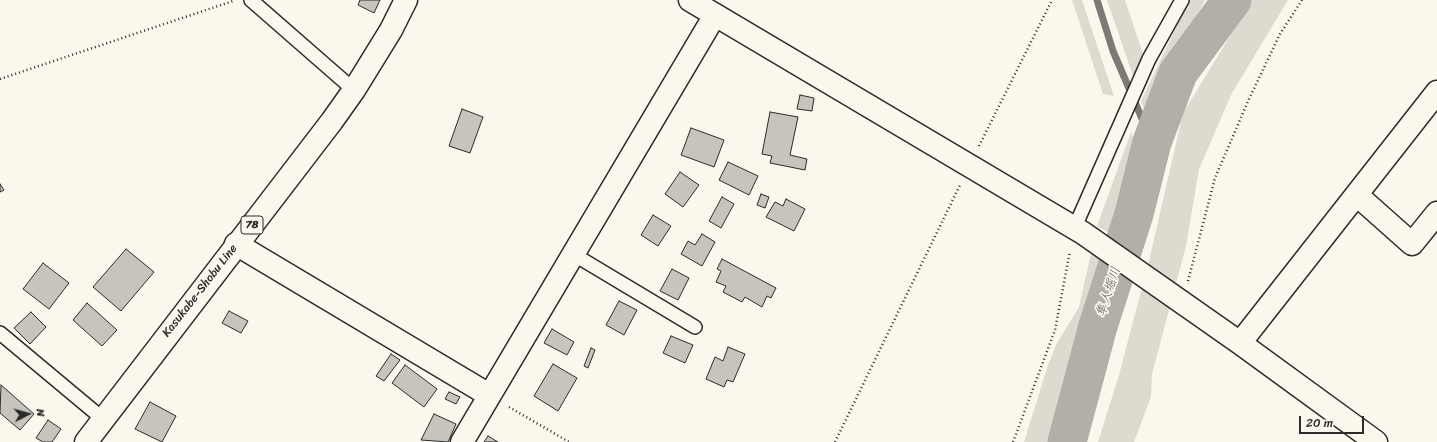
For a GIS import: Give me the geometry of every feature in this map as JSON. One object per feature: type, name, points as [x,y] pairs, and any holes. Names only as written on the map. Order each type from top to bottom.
[{"type":"street","name":"Kasukabe-Shobu Line","points":[[86,442],[354,90],[391,30],[406,0]]},
{"type":"street","points":[[690,0],[1078,231],[1180,301],[1376,442]]},
{"type":"street","points":[[462,442],[715,15]]},
{"type":"street","points":[[1240,344],[1358,196],[1437,92]]},
{"type":"street","points":[[1358,196],[1412,244],[1437,213]]},
{"type":"street","points":[[236,244],[489,395]]},
{"type":"lane","points":[[250,0],[354,90]]},
{"type":"lane","points":[[1078,231],[1112,141],[1149,59],[1182,0]]},
{"type":"lane","points":[[573,254],[695,327]]},
{"type":"lane","points":[[0,333],[103,419]]},
{"type":"path","points":[[0,79],[235,0]]},
{"type":"path","points":[[835,442],[969,166],[1052,0]]},
{"type":"path","points":[[1180,301],[1215,178],[1249,99],[1280,34],[1302,0]]},
{"type":"path","points":[[1013,442],[1055,330],[1078,231]]},
{"type":"path","points":[[489,395],[569,442]]},
{"type":"shaded area","points":[[1072,0],[1082,0],[1114,96],[1103,94]]},
{"type":"shaded area","points":[[1107,0],[1125,0],[1143,54],[1134,79]]},
{"type":"shaded area","points":[[1189,0],[1205,0],[1168,73],[1148,119],[1141,101]]},
{"type":"shaded area","points":[[1252,0],[1288,0],[1232,93],[1199,169],[1186,246],[1152,374],[1151,397],[1134,442],[1098,442],[1119,375],[1149,261],[1183,113]]},
{"type":"shaded area","points":[[1131,132],[1139,153],[1115,236],[1097,226]]},
{"type":"shaded area","points":[[1091,253],[1105,262],[1052,442],[1024,442],[1048,365],[1057,343],[1079,307]]},
{"type":"building","points":[[360,0],[380,0],[374,13],[358,5]]},
{"type":"building","points":[[800,95],[814,98],[812,111],[797,109]]},
{"type":"building","points":[[462,109],[483,117],[470,153],[449,146]]},
{"type":"building","points":[[770,112],[798,117],[790,155],[807,159],[805,170],[770,163],[772,156],[762,154]]},
{"type":"building","points":[[691,128],[724,140],[714,167],[681,155]]},
{"type":"building","points":[[728,162],[758,176],[749,195],[719,180]]},
{"type":"building","points":[[680,172],[699,185],[683,207],[665,194]]},
{"type":"building","points":[[0,184],[4,190],[0,192]]},
{"type":"building","points":[[761,194],[769,197],[765,208],[757,205]]},
{"type":"building","points":[[722,197],[734,204],[721,228],[709,221]]},
{"type":"building","points":[[786,199],[805,209],[794,231],[766,217],[775,202],[783,206]]},
{"type":"building","points":[[653,215],[671,226],[658,246],[641,235]]},
{"type":"building","points":[[702,234],[715,242],[702,266],[681,254],[688,241],[695,245]]},
{"type":"building","points":[[126,249],[154,272],[121,311],[93,287]]},
{"type":"building","points":[[722,259],[776,288],[771,298],[767,296],[762,307],[745,297],[742,302],[723,292],[726,286],[716,282],[721,271],[717,269]]},
{"type":"building","points":[[43,263],[69,283],[49,309],[23,289]]},
{"type":"building","points":[[672,269],[689,278],[678,300],[660,291]]},
{"type":"building","points":[[619,301],[637,310],[624,335],[606,325]]},
{"type":"building","points":[[87,303],[117,330],[102,346],[73,320]]},
{"type":"building","points":[[229,311],[248,321],[241,333],[222,323]]},
{"type":"building","points":[[31,312],[46,327],[30,344],[14,328]]},
{"type":"building","points":[[552,329],[574,342],[567,355],[544,343]]},
{"type":"building","points":[[671,336],[693,345],[685,363],[663,353]]},
{"type":"building","points":[[728,347],[745,354],[733,382],[727,380],[724,387],[706,379],[715,357],[723,361]]},
{"type":"building","points":[[591,348],[595,350],[588,368],[584,366]]},
{"type":"building","points":[[391,354],[400,360],[384,381],[376,376]]},
{"type":"building","points":[[553,364],[577,378],[558,411],[534,396]]},
{"type":"building","points":[[405,365],[437,389],[424,407],[392,383]]},
{"type":"building","points":[[1,385],[34,414],[20,430],[0,413]]},
{"type":"building","points":[[449,392],[460,397],[456,404],[445,399]]},
{"type":"building","points":[[150,402],[176,416],[162,442],[135,429]]},
{"type":"building","points":[[434,414],[456,424],[448,442],[421,440]]},
{"type":"building","points":[[48,420],[61,429],[52,442],[43,442],[36,438]]},
{"type":"building","points":[[488,436],[498,442],[484,442]]},
{"type":"waterway","points":[[1097,0],[1113,51],[1152,142]]},
{"type":"waterway","name":"隼人堀川","points":[[1067,442],[1098,326],[1134,214],[1152,142],[1178,73],[1232,0]]}]
